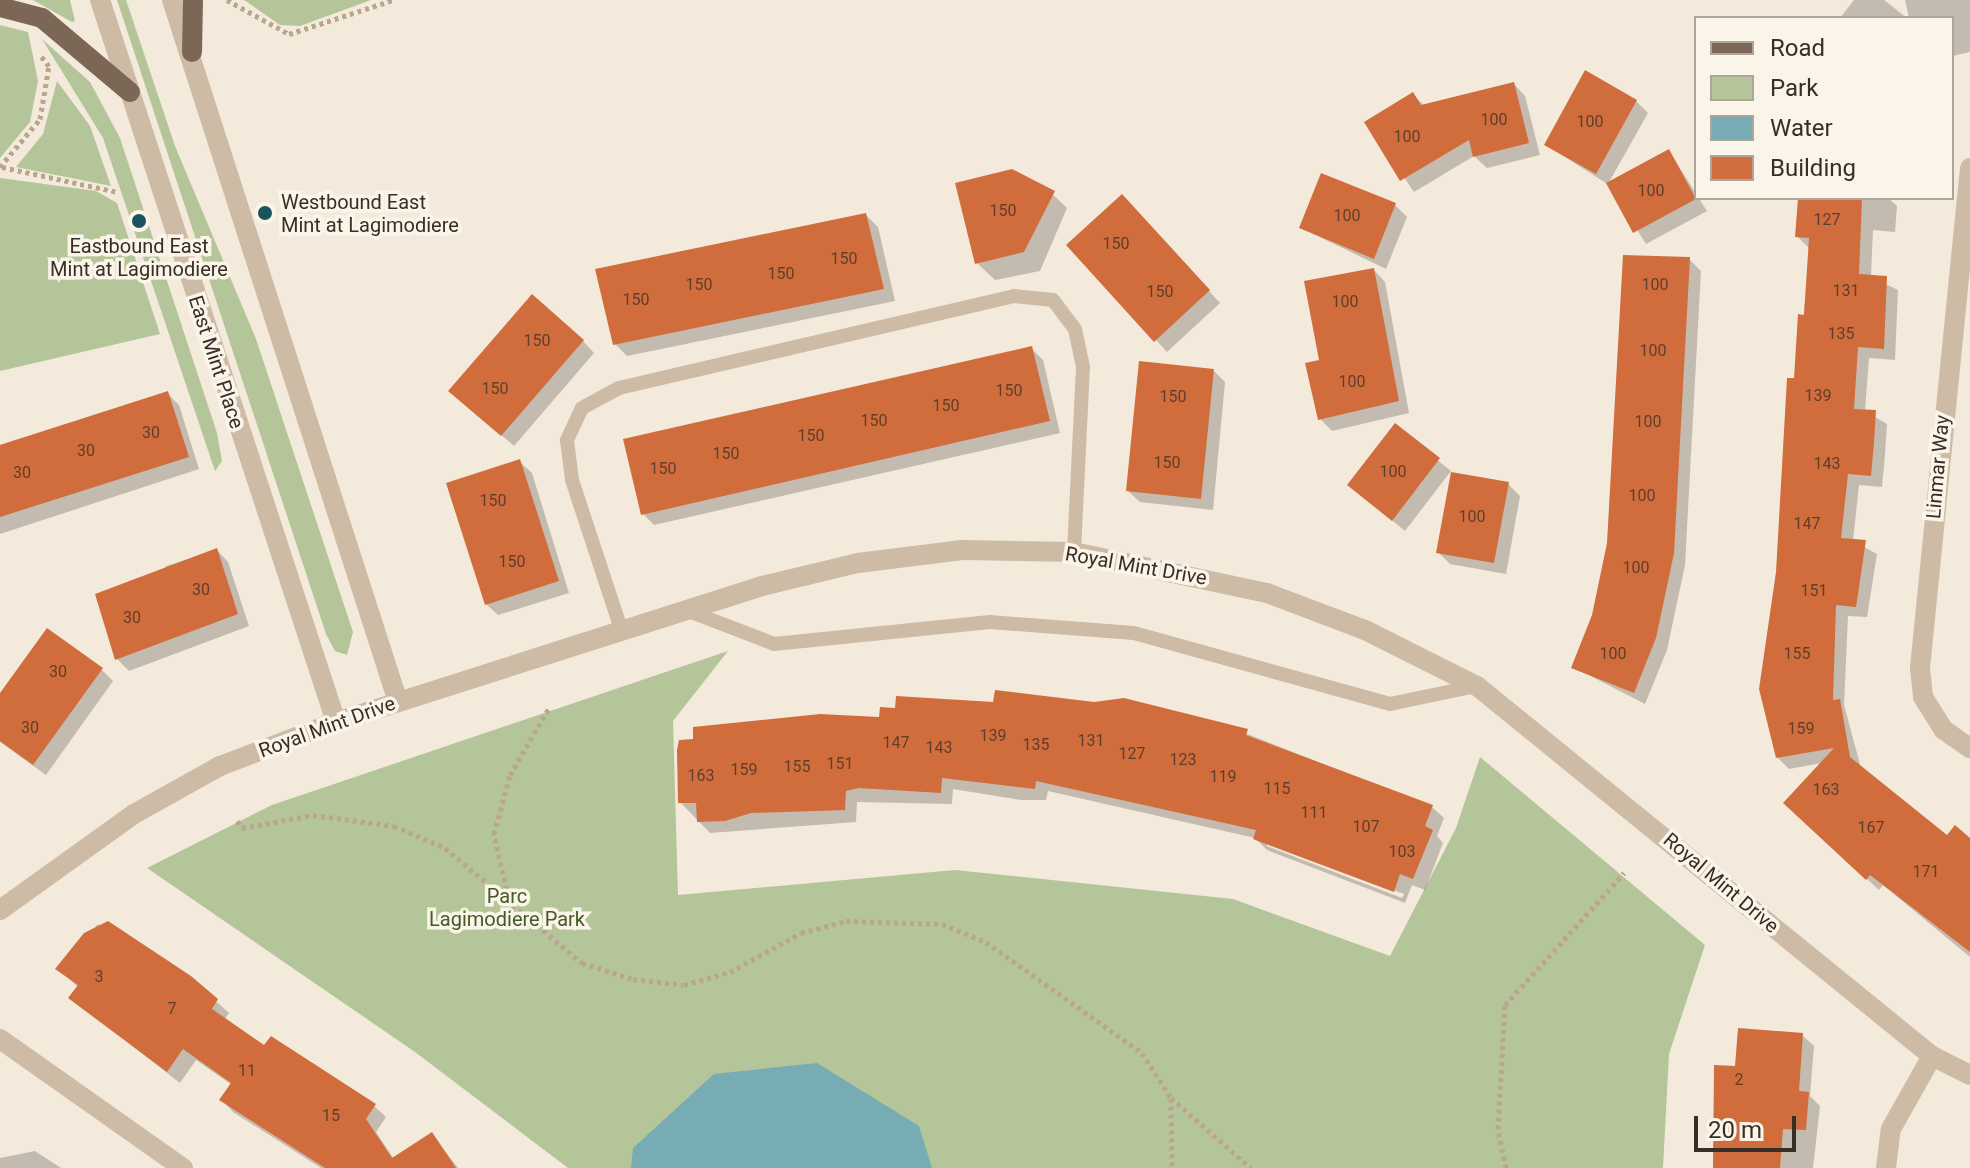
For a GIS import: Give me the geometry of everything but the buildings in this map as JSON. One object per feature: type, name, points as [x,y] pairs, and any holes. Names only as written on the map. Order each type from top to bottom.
[{"type":"main road","points":[[192,52],[193,0]]},
{"type":"main road","points":[[0,7],[42,18],[130,92]]},
{"type":"street","name":"East Mint Place","points":[[100,0],[336,722]]},
{"type":"street","points":[[172,0],[192,52],[398,702]]},
{"type":"street","name":"Linmar Way","points":[[1970,168],[1920,668],[1930,708],[1970,748]]},
{"type":"street","name":"Royal Mint Drive","points":[[0,910],[134,814],[220,766],[336,722],[621,629],[858,563],[962,550],[1074,552],[1267,593],[1365,630],[1477,686],[1932,1056],[1970,1075]]},
{"type":"street","points":[[0,1039],[183,1168]]},
{"type":"street","points":[[1886,1168],[1891,1129],[1932,1056]]},
{"type":"lane","points":[[621,629],[572,480],[567,440],[582,408],[619,388],[1014,296],[1053,300],[1075,329],[1083,367],[1074,552]]},
{"type":"lane","points":[[686,610],[774,644],[990,622],[1134,633],[1390,704],[1477,686]]},
{"type":"path","points":[[227,0],[289,34],[393,0]]},
{"type":"path","points":[[49,66],[40,119],[1,167],[118,192]]},
{"type":"path","points":[[511,906],[494,834],[510,775],[549,708]]},
{"type":"path","points":[[237,821],[242,828],[313,815],[394,826],[445,848],[582,963],[684,985],[730,972],[801,933],[846,921],[942,924],[986,942],[1065,993],[1142,1053],[1171,1098],[1251,1168]]},
{"type":"path","points":[[1506,1168],[1498,1129],[1505,1005],[1624,873]]},
{"type":"path","points":[[1171,1098],[1172,1168]]},
{"type":"green space","points":[[33,0],[70,0],[75,21],[72,22]]},
{"type":"green space","points":[[117,0],[126,0],[175,146],[256,339],[353,632],[347,655],[335,651],[326,634]]},
{"type":"green space","points":[[244,0],[371,0],[300,26],[280,25]]},
{"type":"green space","points":[[0,25],[28,32],[38,81],[30,122],[0,158]]},
{"type":"green space","points":[[42,39],[90,82],[120,138],[217,433],[222,461],[215,471],[103,138]]},
{"type":"green space","points":[[57,81],[90,126],[111,186],[16,167],[43,134]]},
{"type":"green space","points":[[0,178],[96,191],[117,203],[160,334],[0,371]]},
{"type":"green space","name":"Parc Lagimodiere Park","points":[[728,651],[673,721],[678,895],[955,870],[1233,899],[1390,956],[1456,828],[1480,757],[1705,945],[1669,1054],[1663,1168],[568,1168],[415,1052],[147,868],[272,805]]},
{"type":"water","points":[[817,1063],[919,1126],[932,1168],[631,1168],[633,1148],[714,1074]]},
{"type":"place","name":"Westbound East Mint at Lagimodiere","points":[[265,213]]},
{"type":"place","name":"Eastbound East Mint at Lagimodiere","points":[[139,221]]}]
